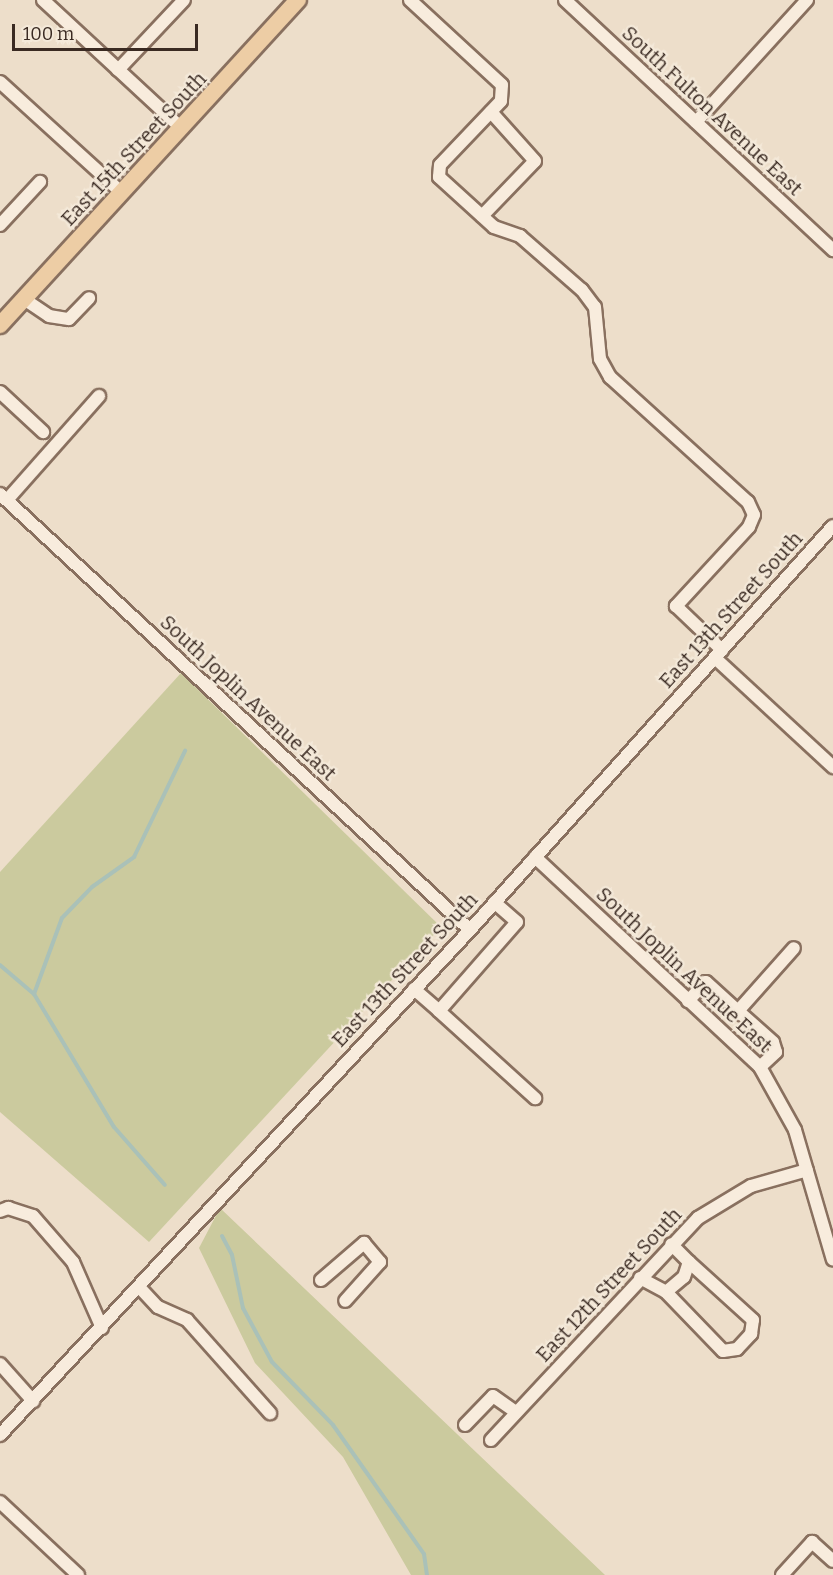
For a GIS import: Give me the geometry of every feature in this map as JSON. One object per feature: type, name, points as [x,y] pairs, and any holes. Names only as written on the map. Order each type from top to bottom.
[{"type":"main road","name":"East 15th Street South","points":[[0,325],[298,0]]},
{"type":"street","points":[[42,0],[181,128]]},
{"type":"street","points":[[118,70],[184,0]]},
{"type":"street","points":[[410,0],[502,85],[501,101],[440,165],[439,177],[482,216],[520,236],[582,290],[595,307],[600,359],[610,377],[748,502],[754,515],[749,527],[676,606],[718,654],[833,766]]},
{"type":"street","name":"South Fulton Avenue East","points":[[565,0],[833,250]]},
{"type":"street","points":[[696,122],[807,0]]},
{"type":"street","points":[[0,82],[122,193]]},
{"type":"street","points":[[482,216],[535,161],[491,112]]},
{"type":"street","points":[[0,225],[40,182]]},
{"type":"street","points":[[24,299],[49,316],[69,318],[89,298]]},
{"type":"street","points":[[0,392],[43,432]]},
{"type":"street","points":[[4,497],[99,396]]},
{"type":"street","name":"South Joplin Avenue East","points":[[4,497],[470,930]]},
{"type":"street","name":"East 13th Street South","points":[[0,1435],[140,1288],[470,930],[833,526]]},
{"type":"street","name":"South Joplin Avenue East","points":[[535,857],[760,1066],[778,1092],[807,1170],[833,1260]]},
{"type":"street","points":[[439,1011],[517,922],[494,902]]},
{"type":"street","points":[[738,1011],[794,948]]},
{"type":"street","points":[[688,1001],[706,982],[773,1042],[776,1052],[760,1066]]},
{"type":"street","points":[[414,989],[535,1098]]},
{"type":"street","name":"East 12th Street South","points":[[491,1440],[671,1244],[724,1200],[807,1170]]},
{"type":"street","points":[[0,1211],[8,1208],[33,1216],[73,1262],[102,1328]]},
{"type":"street","points":[[321,1280],[364,1243],[380,1262],[345,1301]]},
{"type":"street","points":[[640,1278],[666,1292],[723,1351],[737,1349],[751,1334],[753,1320],[671,1244]]},
{"type":"street","points":[[666,1292],[687,1272],[689,1262]]},
{"type":"street","points":[[140,1288],[158,1307],[187,1320],[270,1413]]},
{"type":"street","points":[[0,1364],[33,1401]]},
{"type":"street","points":[[465,1425],[493,1396],[516,1412]]},
{"type":"street","points":[[0,1502],[78,1575]]},
{"type":"street","points":[[782,1575],[812,1542],[833,1561]]},
{"type":"green space","points":[[181,673],[441,927],[149,1242],[0,1112],[0,872]]},
{"type":"green space","points":[[220,1208],[605,1575],[411,1575],[343,1457],[255,1363],[199,1248]]},
{"type":"waterway","points":[[34,994],[62,918],[92,887],[134,857],[185,751]]},
{"type":"waterway","points":[[0,965],[34,994],[114,1127],[165,1185]]},
{"type":"waterway","points":[[222,1236],[232,1255],[243,1308],[272,1362],[333,1425],[424,1554],[427,1575]]}]
